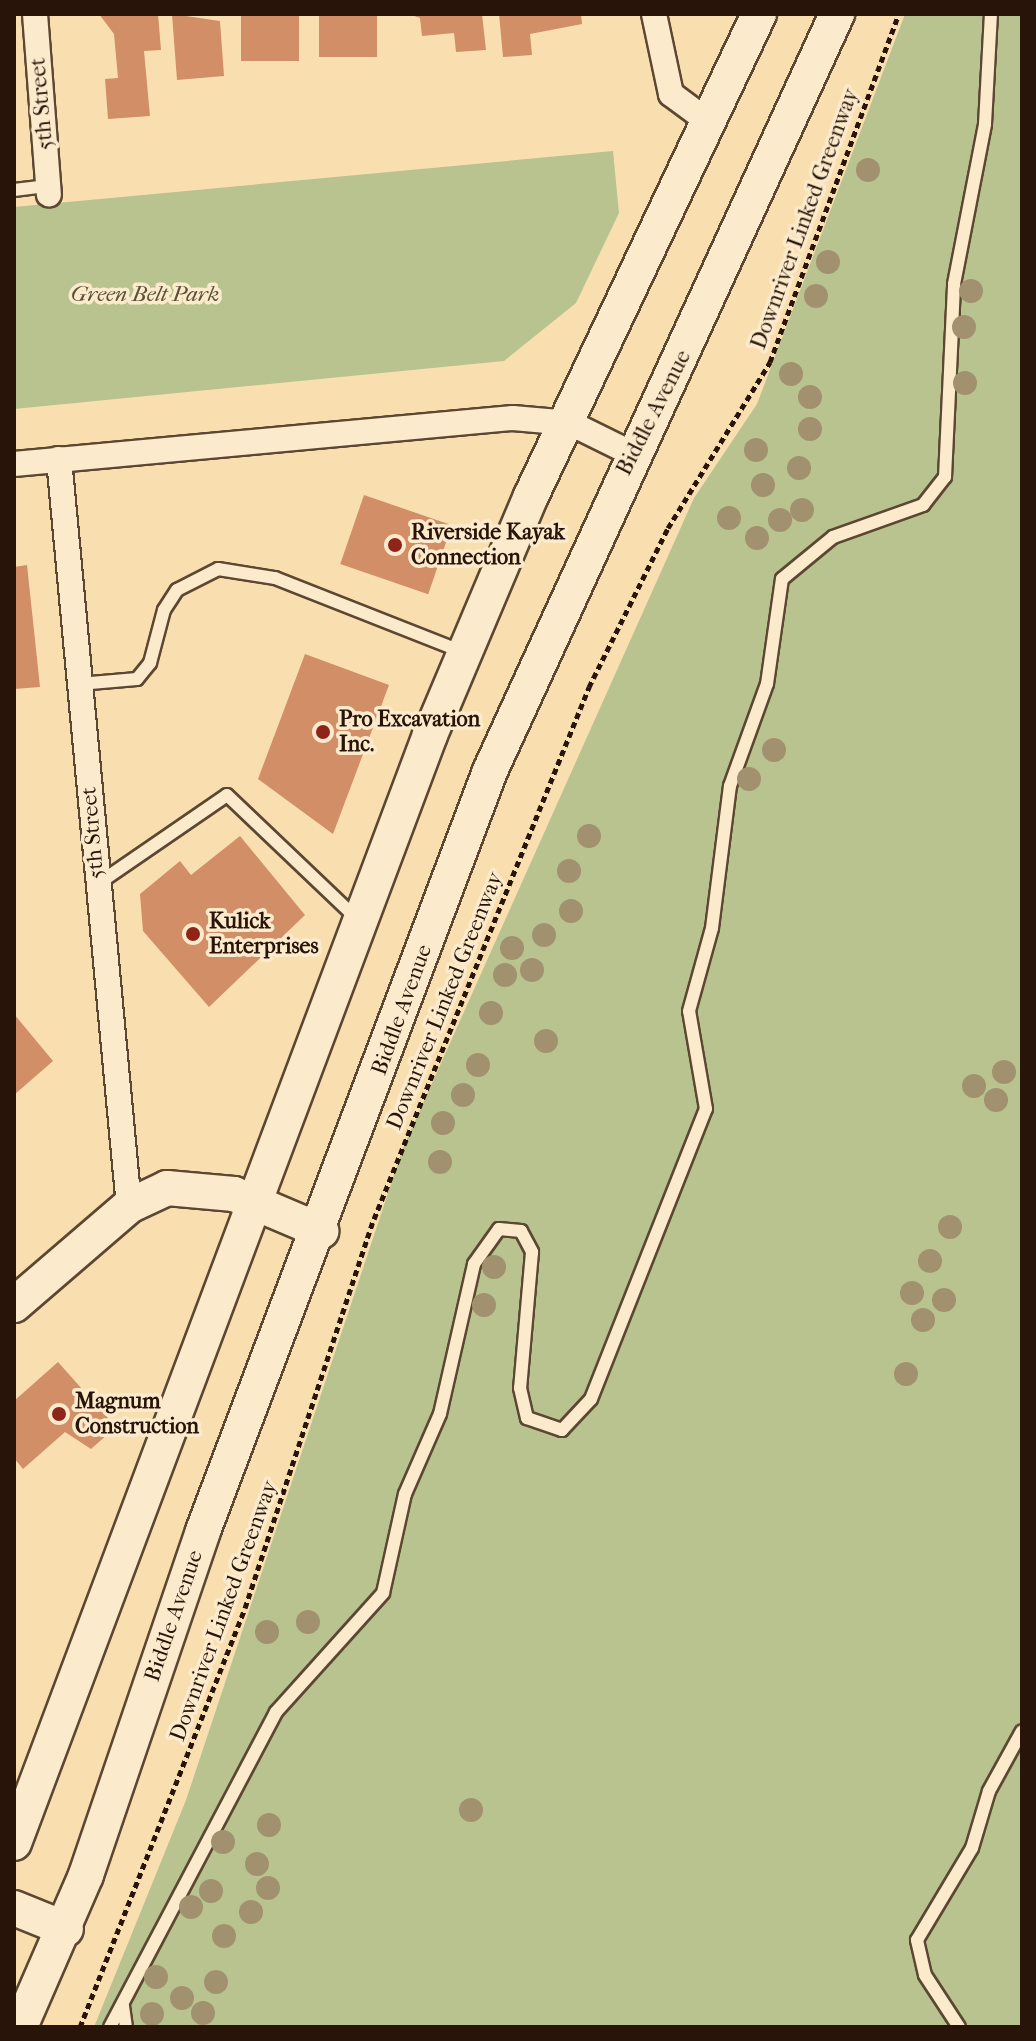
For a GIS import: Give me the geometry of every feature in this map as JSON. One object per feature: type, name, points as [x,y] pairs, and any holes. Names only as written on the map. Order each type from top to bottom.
[{"type":"main road","points":[[14,1843],[359,920],[466,653],[531,496],[570,423],[759,14]]},
{"type":"main road","name":"Biddle Avenue","points":[[20,2027],[66,1929],[203,1531],[321,1231],[490,771],[837,14]]},
{"type":"main road","points":[[14,1305],[129,1206],[167,1188],[211,1189],[254,1201],[321,1231]]},
{"type":"main road","points":[[14,1908],[66,1929]]},
{"type":"street","name":"5th Street","points":[[35,14],[49,190]]},
{"type":"street","points":[[654,14],[671,94],[710,123]]},
{"type":"street","points":[[14,464],[513,418],[570,423],[633,454]]},
{"type":"street","name":"5th Street","points":[[59,459],[129,1206]]},
{"type":"lane","points":[[118,2025],[127,1991],[276,1712],[383,1593],[405,1494],[440,1414],[474,1264],[499,1229],[521,1231],[532,1252],[520,1388],[527,1418],[562,1430],[591,1399],[706,1109],[689,1011],[712,928],[730,786],[767,684],[782,579],[833,537],[923,505],[945,477],[954,284],[985,124],[991,14]]},
{"type":"lane","points":[[14,190],[49,190]]},
{"type":"lane","points":[[79,684],[137,679],[150,663],[164,610],[177,590],[218,569],[275,578],[466,653]]},
{"type":"lane","points":[[98,883],[227,795],[359,920]]},
{"type":"lane","points":[[959,2027],[918,1960],[917,1940],[972,1848],[989,1791],[1022,1731]]},
{"type":"path","name":"Downriver Linked Greenway","points":[[80,2027],[245,1608],[374,1219],[589,687],[668,528],[770,362],[899,14]]},
{"type":"green space","points":[[905,14],[1022,14],[1022,2027],[94,2027],[186,1800],[403,1148],[694,498],[757,404]]},
{"type":"green space","name":"Green Belt Park","points":[[613,151],[619,213],[576,303],[504,361],[14,409],[14,207]]},
{"type":"building","points":[[99,14],[158,14],[161,50],[144,51],[150,116],[108,119],[105,79],[118,78],[114,34]]},
{"type":"building","points":[[172,14],[220,21],[224,76],[177,80]]},
{"type":"building","points":[[241,14],[299,14],[299,61],[241,61]]},
{"type":"building","points":[[319,14],[377,14],[377,57],[319,57]]},
{"type":"building","points":[[409,14],[482,14],[486,50],[456,52],[454,33],[422,36],[420,18]]},
{"type":"building","points":[[499,14],[581,14],[582,24],[530,34],[532,55],[503,57]]},
{"type":"building","name":"Riverside Kayak Connection","points":[[364,495],[452,525],[428,594],[340,564]]},
{"type":"building","points":[[27,565],[40,687],[14,689],[14,567]]},
{"type":"building","name":"Pro Excavation Inc.","points":[[305,654],[389,685],[333,834],[258,779]]},
{"type":"building","points":[[240,836],[305,915],[209,1007],[143,931],[140,894],[180,861],[191,875]]},
{"type":"building","points":[[14,1014],[53,1061],[14,1095]]},
{"type":"building","name":"Magnum Construction","points":[[58,1362],[116,1427],[91,1449],[65,1432],[23,1469],[14,1458],[14,1401]]},
{"type":"place","name":"Riverside Kayak Connection","points":[[395,545]]},
{"type":"place","name":"Pro Excavation Inc.","points":[[323,732]]},
{"type":"place","name":"Kulick Enterprises","points":[[193,934]]},
{"type":"place","name":"Magnum Construction","points":[[59,1414]]}]
